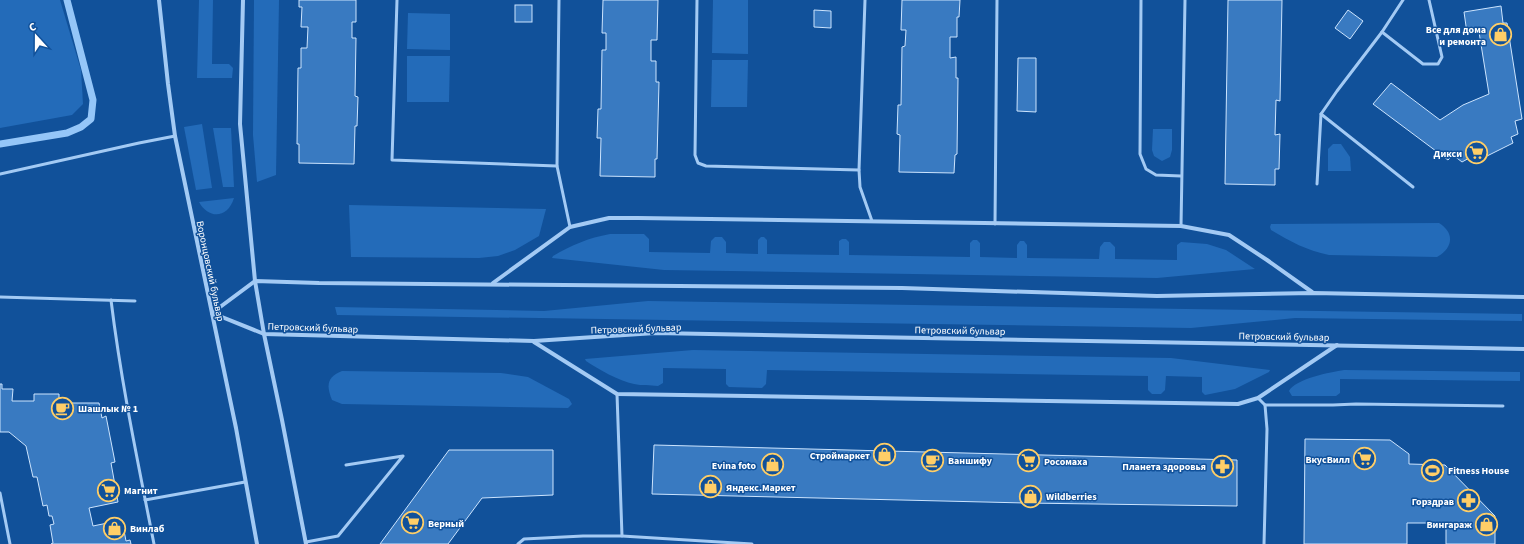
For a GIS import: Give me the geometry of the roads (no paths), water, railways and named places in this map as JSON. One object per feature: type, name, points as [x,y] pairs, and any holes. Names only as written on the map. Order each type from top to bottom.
[{"type":"street","name":"Воронцовский бульвар","points":[[159,0],[175,136],[236,428],[257,544]]},
{"type":"street","points":[[243,0],[240,124],[255,281],[264,334],[306,543]]},
{"type":"street","points":[[492,284],[570,227],[608,218],[1181,226],[1229,235],[1313,293]]},
{"type":"street","points":[[212,313],[255,281],[902,288],[1157,296],[1313,293],[1524,297]]},
{"type":"street","name":"Петровский бульвар","points":[[212,313],[264,334],[534,341],[655,333],[1524,349]]},
{"type":"street","points":[[534,341],[617,394],[1238,404],[1258,398],[1337,345]]},
{"type":"lane","points":[[397,0],[392,160],[557,166]]},
{"type":"lane","points":[[559,0],[557,166],[570,227]]},
{"type":"lane","points":[[697,0],[695,155],[698,163],[706,166],[859,170]]},
{"type":"lane","points":[[865,0],[859,170],[860,187],[872,221]]},
{"type":"lane","points":[[995,224],[997,0]]},
{"type":"lane","points":[[1141,0],[1140,154],[1146,169],[1156,175],[1181,176]]},
{"type":"lane","points":[[1181,226],[1185,0]]},
{"type":"lane","points":[[1317,184],[1322,114],[1404,0]]},
{"type":"lane","points":[[1382,32],[1423,64],[1438,64],[1442,57],[1429,0]]},
{"type":"lane","points":[[1322,114],[1413,187]]},
{"type":"lane","points":[[0,174],[175,136]]},
{"type":"lane","points":[[0,297],[135,300]]},
{"type":"lane","points":[[111,300],[116,339],[154,544]]},
{"type":"lane","points":[[617,394],[622,536]]},
{"type":"lane","points":[[1258,398],[1265,404],[1333,406],[1356,404],[1503,406]]},
{"type":"lane","points":[[1264,544],[1268,429],[1265,404]]},
{"type":"lane","points":[[306,543],[338,536],[403,456],[346,465]]},
{"type":"lane","points":[[145,500],[245,482]]},
{"type":"lane","points":[[0,493],[10,544]]},
{"type":"lane","points":[[518,544],[524,539],[583,536],[622,536],[752,544]]},
{"type":"waterway","points":[[0,144],[67,133],[81,127],[91,119],[93,100],[67,0]]},
{"type":"place","name":"Все для дома и ремонта","points":[[1501,35]]},
{"type":"place","name":"Дикси","points":[[1477,153]]},
{"type":"place","name":"Шашлык № 1","points":[[63,408]]},
{"type":"place","name":"Строймаркет","points":[[885,455]]},
{"type":"place","name":"ВкусВилл","points":[[1365,459]]},
{"type":"place","name":"Ваншифу","points":[[932,460]]},
{"type":"place","name":"Росомаха","points":[[1029,461]]},
{"type":"place","name":"Evina foto","points":[[772,465]]},
{"type":"place","name":"Планета здоровья","points":[[1222,466]]},
{"type":"place","name":"Fitness House","points":[[1432,470]]},
{"type":"place","name":"Яндекс.Маркет","points":[[711,487]]},
{"type":"place","name":"Магнит","points":[[108,490]]},
{"type":"place","name":"Wildberries","points":[[1030,496]]},
{"type":"place","name":"Горздрав","points":[[1469,501]]},
{"type":"place","name":"Верный","points":[[412,523]]},
{"type":"place","name":"Вингараж","points":[[1487,524]]},
{"type":"place","name":"Винлаб","points":[[114,528]]}]
